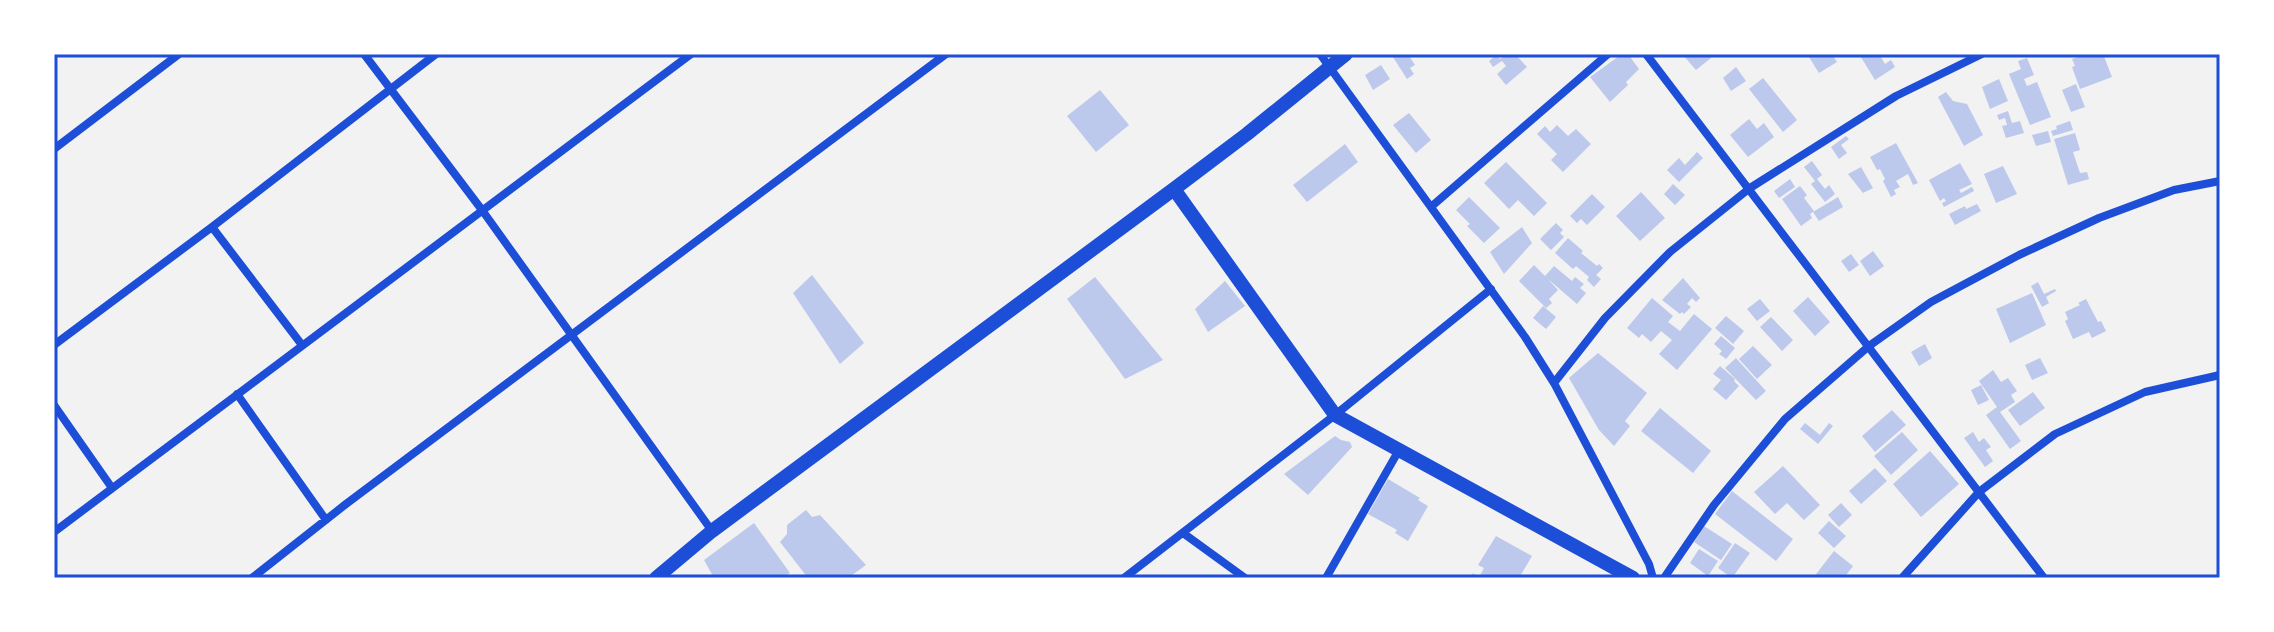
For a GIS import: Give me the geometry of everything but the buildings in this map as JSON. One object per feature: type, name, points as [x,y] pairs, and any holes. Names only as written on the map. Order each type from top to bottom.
[{"type":"street","points":[[54,149],[179,54]]},
{"type":"street","points":[[364,54],[482,210],[712,531]]},
{"type":"street","points":[[54,345],[436,54]]},
{"type":"street","points":[[54,532],[691,54]]},
{"type":"street","points":[[252,578],[946,54]]},
{"type":"street","points":[[1320,54],[1432,206],[1554,383],[1649,564],[1653,578]]},
{"type":"street","points":[[656,578],[712,531],[1247,134],[1346,54]]},
{"type":"street","points":[[1432,206],[1608,54]]},
{"type":"street","points":[[1646,54],[2044,578]]},
{"type":"street","points":[[1554,383],[1605,318],[1670,252],[1750,188],[1896,96],[1982,54]]},
{"type":"street","points":[[1664,578],[1714,505],[1785,419],[1869,346],[1931,302],[2019,255],[2099,218],[2174,190],[2220,181]]},
{"type":"street","points":[[1174,189],[1335,415],[1633,578]]},
{"type":"street","points":[[212,227],[302,345]]},
{"type":"street","points":[[1124,578],[1335,415],[1491,289]]},
{"type":"street","points":[[1902,578],[1979,492],[2055,434],[2145,392],[2220,375]]},
{"type":"street","points":[[237,394],[326,520]]},
{"type":"street","points":[[54,405],[112,488]]},
{"type":"street","points":[[1326,578],[1399,450]]},
{"type":"street","points":[[1183,533],[1245,578]]}]
